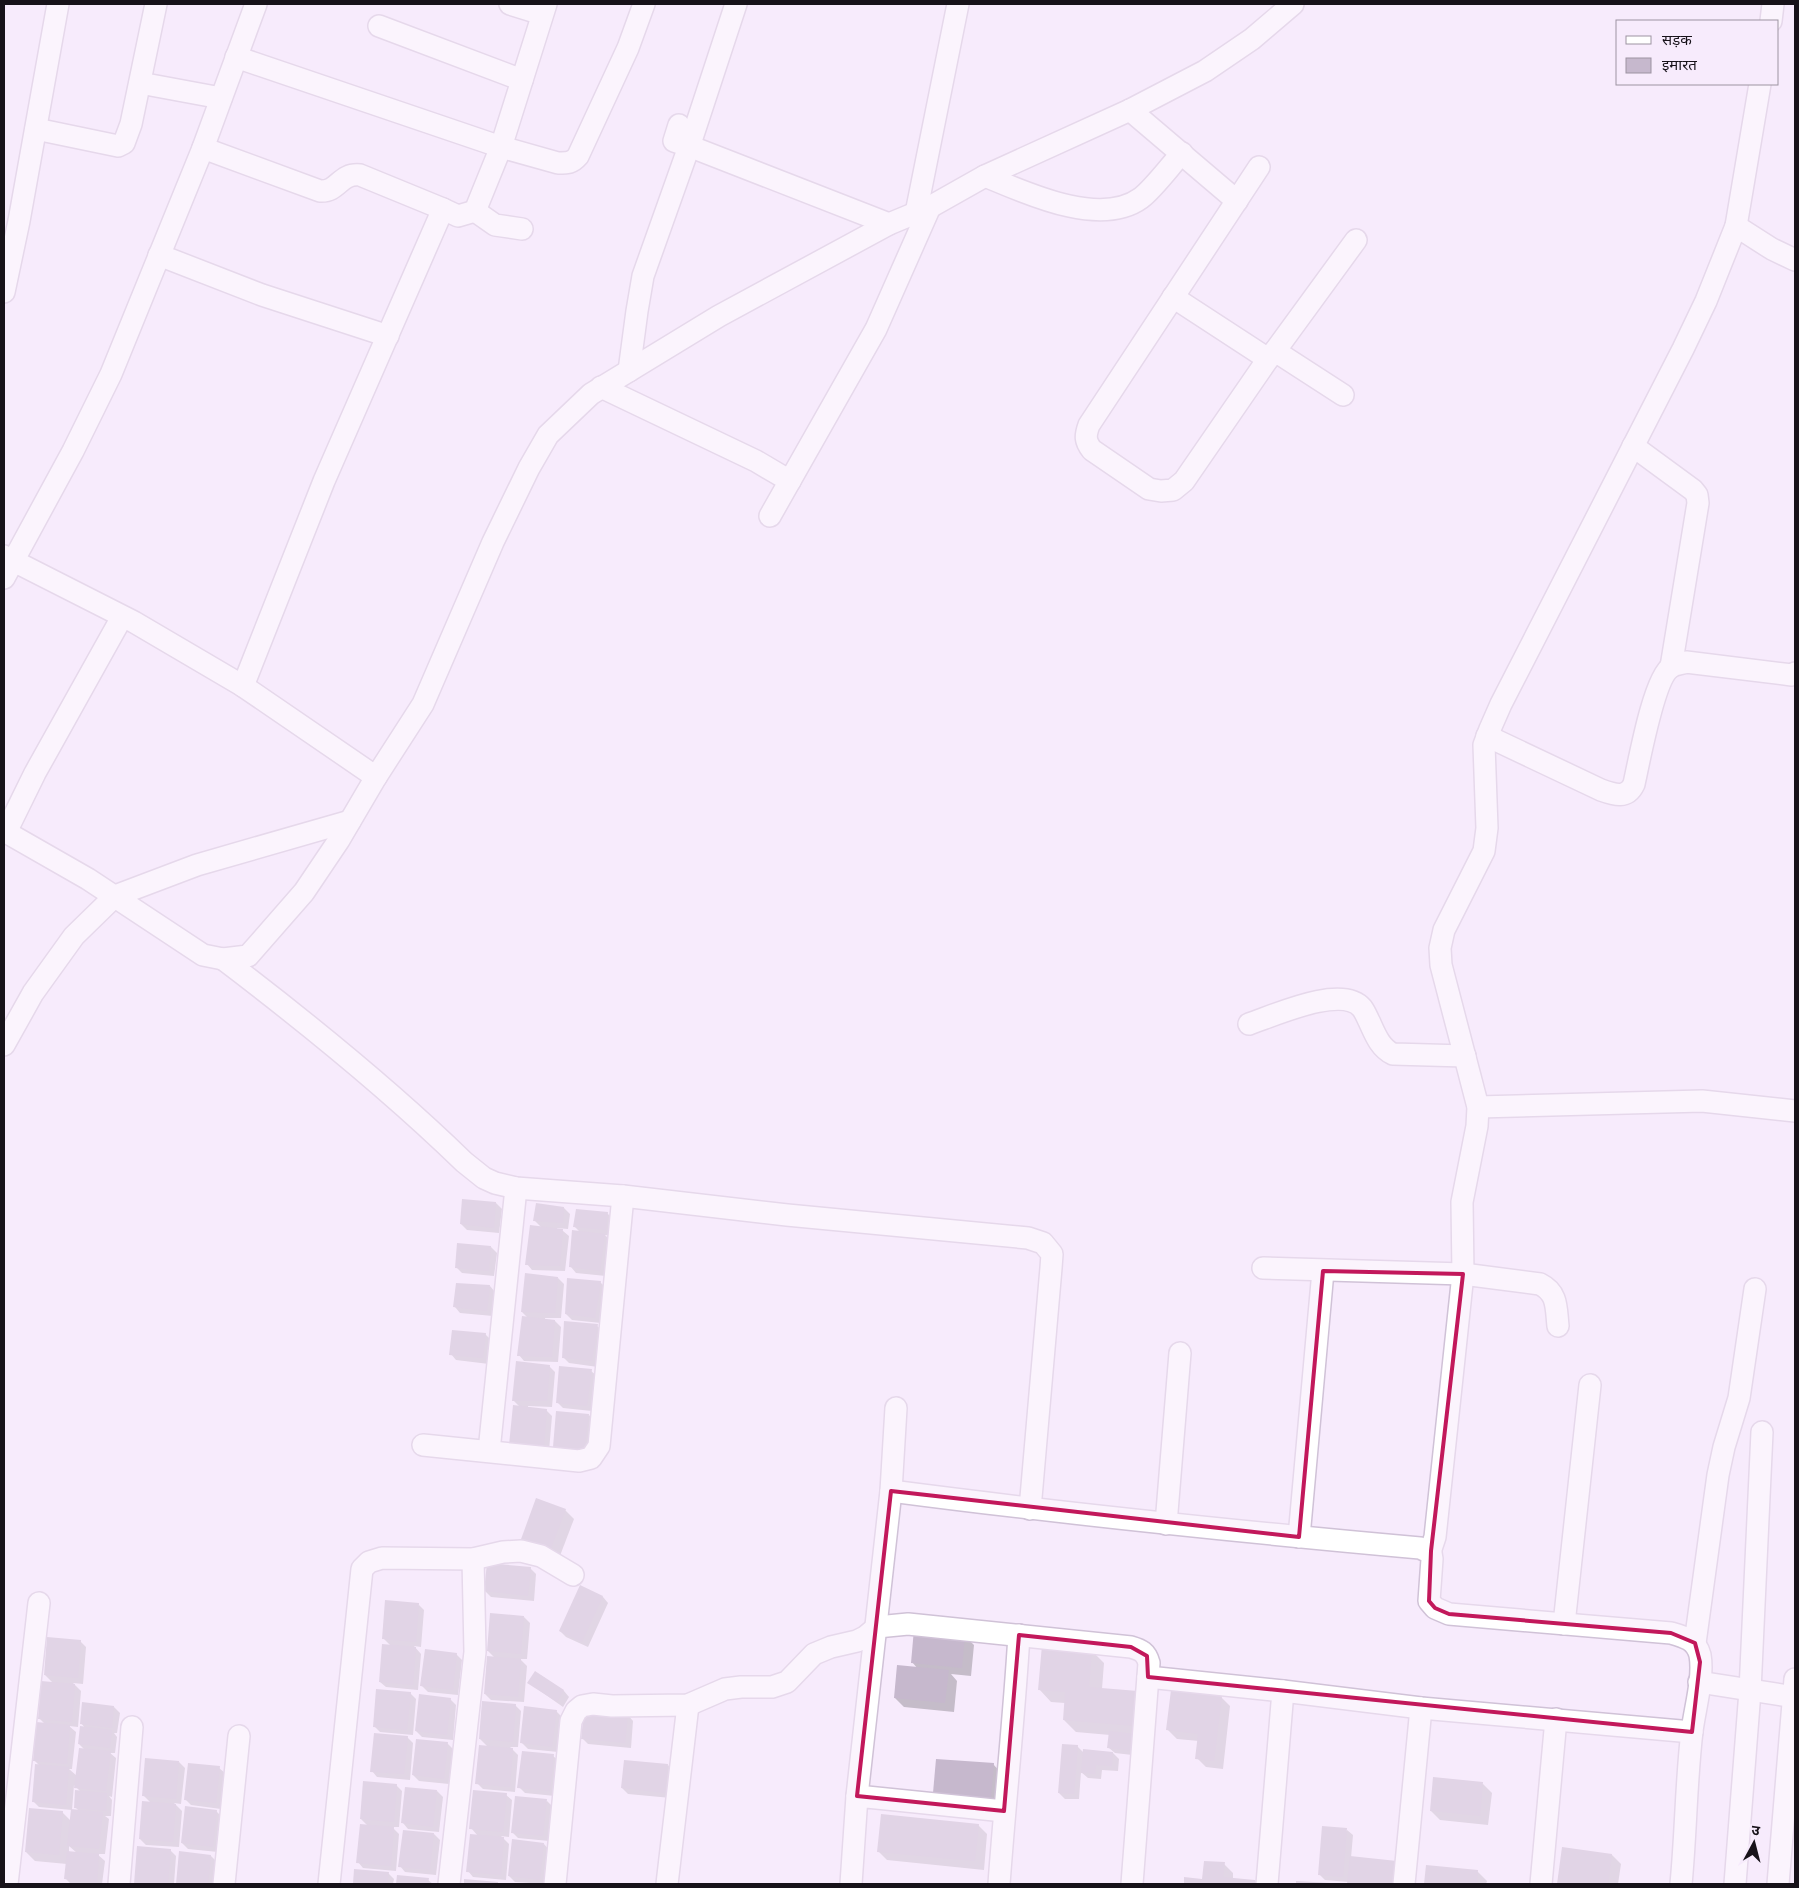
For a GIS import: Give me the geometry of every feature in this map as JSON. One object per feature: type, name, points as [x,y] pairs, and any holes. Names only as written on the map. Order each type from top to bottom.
[{"type":"street","points":[[4,292],[12,219],[36,129],[58,4]]},
{"type":"street","points":[[36,129],[118,146],[124,143],[131,124],[156,4]]},
{"type":"street","points":[[256,4],[203,148],[111,374],[73,451],[7,565],[74,591],[122,616],[243,686],[376,777]]},
{"type":"street","points":[[203,148],[320,191],[327,191],[351,175],[360,175],[458,216],[474,211],[501,147],[544,9],[510,4]]},
{"type":"street","points":[[236,57],[501,147],[558,163],[573,162],[578,156],[628,48],[644,4]]},
{"type":"street","points":[[629,370],[636,311],[643,276],[736,4]]},
{"type":"street","points":[[770,516],[876,329],[923,210],[958,4]]},
{"type":"street","points":[[122,616],[5,831],[88,878],[203,955],[223,959],[248,956],[304,892],[423,704],[493,542],[530,468],[548,435],[591,394],[719,316],[889,224],[923,210],[984,176],[1130,110],[1205,71],[1252,40],[1293,4]]},
{"type":"street","points":[[1770,20],[1774,4]]},
{"type":"street","points":[[379,26],[522,80]]},
{"type":"street","points":[[140,83],[221,98]]},
{"type":"street","points":[[1681,1884],[1692,1732],[1699,1682],[1700,1654],[1695,1643],[1686,1637],[1671,1633],[1450,1614],[1435,1608],[1429,1601],[1432,1559],[1430,1552],[1435,1537],[1463,1274],[1462,1202],[1477,1126],[1478,1107],[1441,965],[1440,948],[1444,930],[1484,851],[1487,828],[1484,745],[1501,704],[1706,301],[1736,226],[1760,85]]},
{"type":"street","points":[[1130,110],[1237,201]]},
{"type":"street","points":[[679,125],[674,141],[889,224]]},
{"type":"street","points":[[984,176],[1028,194],[1069,206],[1099,210],[1123,208],[1142,198],[1182,153]]},
{"type":"street","points":[[1259,167],[1089,425],[1086,442],[1092,450],[1150,489],[1173,490],[1184,481],[1272,355],[1356,240]]},
{"type":"street","points":[[243,686],[324,481],[442,209]]},
{"type":"street","points":[[474,211],[495,225],[522,228]]},
{"type":"street","points":[[1736,226],[1772,249],[1795,260]]},
{"type":"street","points":[[159,255],[262,295],[388,336]]},
{"type":"street","points":[[1173,297],[1343,395]]},
{"type":"street","points":[[601,387],[756,461],[790,481]]},
{"type":"street","points":[[1488,736],[1613,794],[1624,795],[1631,790],[1634,784],[1646,730],[1663,678],[1671,667],[1697,496],[1694,490],[1633,446]]},
{"type":"street","points":[[1671,667],[1686,662],[1792,675],[1795,673]]},
{"type":"street","points":[[4,1045],[33,993],[74,936],[115,896],[197,866],[350,821]]},
{"type":"street","points":[[223,959],[281,1003],[345,1056],[484,1178],[495,1184],[516,1188],[622,1196],[797,1216],[1028,1238],[1043,1243],[1052,1254],[1030,1509]]},
{"type":"street","points":[[1249,1024],[1314,1003],[1332,999],[1348,1000],[1361,1007],[1385,1051],[1393,1054],[1465,1056]]},
{"type":"street","points":[[1478,1107],[1702,1101],[1795,1111]]},
{"type":"street","points":[[489,1452],[516,1188]]},
{"type":"street","points":[[423,1444],[579,1461],[592,1458],[599,1446],[622,1196]]},
{"type":"street","points":[[1263,1268],[1463,1274],[1540,1284],[1550,1289],[1555,1300],[1558,1326]]},
{"type":"street","points":[[1299,1537],[1323,1271]]},
{"type":"street","points":[[1695,1643],[1718,1475],[1724,1447],[1739,1398],[1755,1289]]},
{"type":"street","points":[[1166,1524],[1180,1353]]},
{"type":"street","points":[[1564,1624],[1590,1384]]},
{"type":"street","points":[[851,1884],[857,1796],[891,1491],[896,1408]]},
{"type":"street","points":[[1735,1884],[1750,1691],[1762,1432]]},
{"type":"street","points":[[891,1491],[1166,1524],[1420,1548],[1430,1552]]},
{"type":"street","points":[[329,1884],[359,1579],[362,1569],[368,1562],[382,1558],[473,1559],[503,1552],[521,1551],[540,1556],[573,1575]]},
{"type":"street","points":[[450,1884],[475,1652],[473,1559]]},
{"type":"street","points":[[7,1884],[39,1604]]},
{"type":"street","points":[[556,1884],[571,1721],[576,1711],[582,1706],[593,1704],[612,1706],[688,1705],[725,1689],[772,1687],[787,1682],[814,1654],[831,1647],[857,1641],[877,1627],[908,1624],[1136,1649],[1141,1650],[1147,1656],[1149,1663],[1132,1884]]},
{"type":"street","points":[[999,1884],[1019,1636]]},
{"type":"street","points":[[1148,1677],[1421,1708],[1692,1732]]},
{"type":"street","points":[[1699,1682],[1750,1691],[1795,1691],[1778,1884]]},
{"type":"street","points":[[1267,1884],[1283,1691]]},
{"type":"street","points":[[667,1884],[688,1705]]},
{"type":"street","points":[[1404,1884],[1421,1708]]},
{"type":"street","points":[[1540,1884],[1556,1719]]},
{"type":"street","points":[[119,1884],[132,1727]]},
{"type":"street","points":[[224,1884],[234,1770],[239,1736]]},
{"type":"street","points":[[857,1796],[1004,1811]]},
{"type":"highlighted area","points":[[1323,1271],[1463,1274],[1431,1551],[1429,1601],[1435,1608],[1449,1614],[1671,1633],[1695,1643],[1700,1662],[1692,1732],[1148,1677],[1147,1656],[1131,1647],[1019,1635],[1004,1811],[857,1796],[891,1491],[1299,1537]]},
{"type":"building","points":[[462,1199],[496,1202],[494,1228],[460,1224]]},
{"type":"building","points":[[536,1203],[564,1207],[563,1223],[533,1221]]},
{"type":"building","points":[[576,1209],[608,1212],[606,1230],[573,1227]]},
{"type":"building","points":[[530,1225],[563,1229],[560,1266],[525,1265]]},
{"type":"building","points":[[572,1230],[605,1234],[600,1271],[569,1267]]},
{"type":"building","points":[[457,1243],[491,1246],[489,1271],[455,1268]]},
{"type":"building","points":[[525,1273],[558,1277],[555,1313],[521,1312]]},
{"type":"building","points":[[567,1278],[601,1281],[595,1318],[565,1314]]},
{"type":"building","points":[[456,1283],[490,1285],[487,1311],[453,1307]]},
{"type":"building","points":[[522,1316],[555,1320],[552,1357],[517,1356]]},
{"type":"building","points":[[564,1321],[598,1324],[592,1361],[562,1358]]},
{"type":"building","points":[[452,1330],[486,1333],[483,1358],[449,1355]]},
{"type":"building","points":[[516,1361],[550,1365],[547,1401],[512,1401]]},
{"type":"building","points":[[559,1366],[592,1369],[587,1406],[556,1403]]},
{"type":"building","points":[[513,1405],[547,1409],[544,1446],[509,1445]]},
{"type":"building","points":[[556,1411],[589,1414],[584,1451],[553,1447]]},
{"type":"building","points":[[536,1498],[566,1509],[549,1553],[520,1542]]},
{"type":"building","points":[[487,1563],[531,1567],[528,1596],[484,1591]]},
{"type":"building","points":[[580,1585],[603,1596],[582,1642],[559,1631]]},
{"type":"building","points":[[385,1600],[419,1603],[416,1642],[382,1639]]},
{"type":"building","points":[[490,1613],[524,1616],[521,1654],[487,1651]]},
{"type":"building","points":[[914,1629],[965,1635],[962,1668],[911,1663]]},
{"type":"building","points":[[47,1637],[81,1640],[78,1678],[44,1675]]},
{"type":"building","points":[[382,1644],[416,1647],[413,1685],[379,1682]]},
{"type":"building","points":[[1042,1645],[1092,1650],[1089,1687],[1138,1691],[1135,1726],[1063,1720],[1065,1692],[1038,1690]]},
{"type":"building","points":[[425,1649],[457,1653],[453,1690],[420,1686]]},
{"type":"building","points":[[487,1656],[521,1659],[518,1697],[484,1694]]},
{"type":"building","points":[[897,1665],[949,1670],[945,1703],[894,1698]]},
{"type":"building","points":[[535,1671],[564,1690],[557,1702],[527,1683]]},
{"type":"building","points":[[41,1681],[75,1684],[72,1722],[38,1719]]},
{"type":"building","points":[[376,1689],[411,1692],[407,1730],[373,1727]]},
{"type":"building","points":[[1171,1690],[1222,1696],[1214,1761],[1195,1759],[1198,1734],[1166,1730]]},
{"type":"building","points":[[419,1694],[451,1698],[447,1735],[415,1731]]},
{"type":"building","points":[[482,1701],[516,1704],[513,1742],[479,1739]]},
{"type":"building","points":[[82,1702],[114,1706],[112,1728],[80,1724]]},
{"type":"building","points":[[524,1706],[557,1710],[552,1747],[520,1743]]},
{"type":"building","points":[[584,1710],[628,1714],[625,1743],[581,1739]]},
{"type":"building","points":[[36,1722],[70,1725],[67,1764],[33,1761]]},
{"type":"building","points":[[80,1726],[112,1730],[110,1748],[78,1744]]},
{"type":"building","points":[[1109,1731],[1137,1734],[1136,1751],[1107,1748]]},
{"type":"building","points":[[374,1733],[408,1736],[404,1774],[370,1772]]},
{"type":"building","points":[[416,1739],[448,1742],[444,1779],[412,1775]]},
{"type":"building","points":[[1062,1744],[1078,1745],[1074,1794],[1058,1793]]},
{"type":"building","points":[[479,1745],[513,1748],[510,1787],[475,1784]]},
{"type":"building","points":[[79,1748],[111,1751],[106,1791],[74,1788]]},
{"type":"building","points":[[1083,1749],[1113,1752],[1112,1766],[1096,1765],[1095,1774],[1081,1773]]},
{"type":"building","points":[[522,1751],[554,1754],[550,1791],[517,1788]]},
{"type":"building","points":[[145,1758],[179,1761],[176,1799],[142,1796]]},
{"type":"building","points":[[936,1759],[994,1763],[991,1798],[933,1793]]},
{"type":"building","points":[[624,1760],[668,1764],[665,1793],[621,1788]]},
{"type":"building","points":[[188,1763],[220,1766],[216,1803],[184,1800]]},
{"type":"building","points":[[35,1764],[69,1767],[66,1805],[32,1802]]},
{"type":"building","points":[[1433,1777],[1483,1782],[1480,1816],[1430,1811]]},
{"type":"building","points":[[363,1781],[397,1784],[394,1822],[360,1819]]},
{"type":"building","points":[[405,1787],[437,1790],[433,1827],[401,1823]]},
{"type":"building","points":[[75,1790],[107,1793],[106,1811],[74,1808]]},
{"type":"building","points":[[473,1790],[507,1793],[503,1832],[469,1829]]},
{"type":"building","points":[[515,1796],[547,1799],[543,1836],[511,1833]]},
{"type":"building","points":[[142,1801],[176,1804],[173,1842],[139,1839]]},
{"type":"building","points":[[185,1806],[217,1810],[213,1847],[181,1843]]},
{"type":"building","points":[[29,1808],[63,1811],[59,1855],[25,1852]]},
{"type":"building","points":[[71,1809],[103,1812],[99,1849],[67,1846]]},
{"type":"building","points":[[881,1814],[979,1824],[975,1861],[877,1852]]},
{"type":"building","points":[[360,1824],[394,1827],[391,1866],[356,1863]]},
{"type":"building","points":[[1322,1826],[1347,1828],[1343,1877],[1318,1875]]},
{"type":"building","points":[[403,1830],[434,1833],[430,1870],[398,1867]]},
{"type":"building","points":[[470,1834],[504,1837],[501,1875],[466,1872]]},
{"type":"building","points":[[512,1839],[544,1843],[540,1880],[508,1876]]},
{"type":"building","points":[[137,1846],[171,1849],[168,1884],[134,1884]]},
{"type":"building","points":[[1562,1847],[1612,1854],[1608,1884],[1557,1884]]},
{"type":"building","points":[[67,1851],[99,1854],[97,1883],[64,1879]]},
{"type":"building","points":[[179,1851],[211,1855],[208,1884],[176,1884]]},
{"type":"building","points":[[1350,1856],[1397,1861],[1394,1884],[1347,1884]]},
{"type":"building","points":[[1204,1861],[1225,1862],[1223,1877],[1255,1880],[1255,1884],[1184,1884],[1184,1877],[1202,1879]]},
{"type":"building","points":[[1426,1865],[1478,1870],[1477,1884],[1424,1884]]},
{"type":"building","points":[[354,1869],[389,1872],[387,1884],[353,1884]]},
{"type":"building","points":[[397,1875],[429,1878],[428,1884],[396,1884]]},
{"type":"building","points":[[464,1879],[498,1882],[498,1884],[464,1884]]},
{"type":"building","points":[[1296,1881],[1331,1883],[1296,1884]]}]
